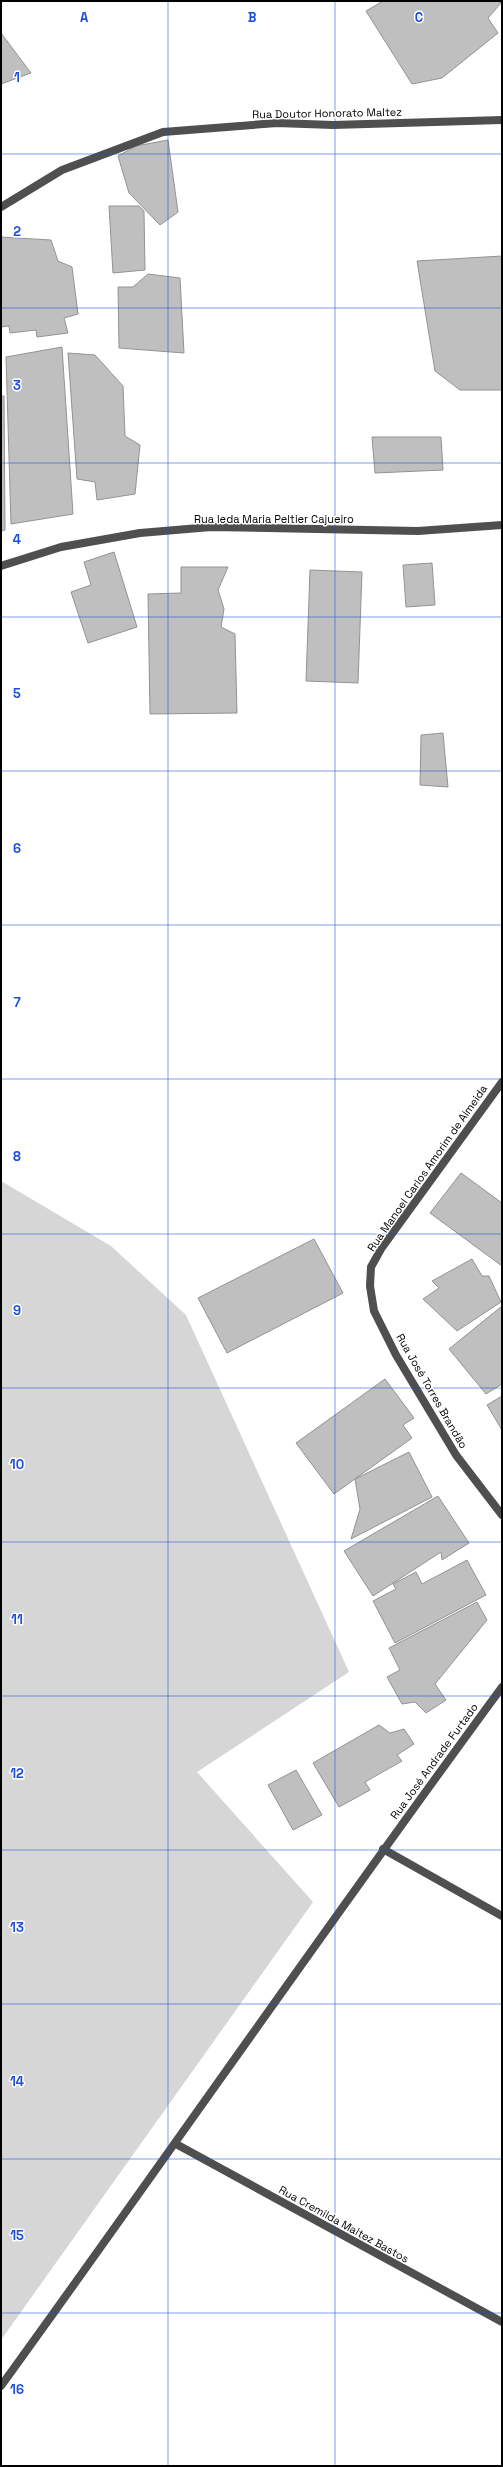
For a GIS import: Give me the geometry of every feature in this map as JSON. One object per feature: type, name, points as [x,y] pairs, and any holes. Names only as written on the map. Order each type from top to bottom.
[{"type":"street","name":"Rua Doutor Honorato Maltez","points":[[1,207],[62,170],[164,132],[277,123],[333,125],[502,120]]},
{"type":"street","name":"Rua Ieda Maria Peltier Cajueiro","points":[[1,566],[61,547],[156,532],[211,527],[418,531],[502,525]]},
{"type":"street","name":"Rua Manoel Carlos Amorim de Almeida","points":[[372,1266],[381,1250],[502,1082]]},
{"type":"street","name":"Rua José Torres Brandão","points":[[372,1266],[370,1286],[374,1311],[396,1355],[456,1455],[502,1515]]},
{"type":"street","name":"Rua José Andrade Furtado","points":[[1,2386],[176,2144],[383,1849],[502,1686]]},
{"type":"street","points":[[383,1849],[502,1916]]},
{"type":"street","name":"Rua Cremilda Maltez Bastos","points":[[176,2144],[502,2322]]},
{"type":"shaded area","points":[[1,1181],[111,1246],[186,1315],[349,1672],[197,1772],[313,1902],[1,2340]]},
{"type":"building","points":[[383,1],[499,1],[501,3],[488,18],[498,33],[442,78],[412,84],[366,11]]},
{"type":"building","points":[[1,33],[31,73],[1,84]]},
{"type":"building","points":[[168,140],[178,212],[160,225],[129,193],[118,156],[136,146]]},
{"type":"building","points":[[109,206],[139,206],[144,211],[145,270],[113,273]]},
{"type":"building","points":[[1,237],[51,240],[58,261],[72,267],[78,314],[64,318],[68,333],[37,337],[36,330],[10,333],[9,326],[1,327]]},
{"type":"building","points":[[502,256],[502,390],[460,390],[435,371],[417,261]]},
{"type":"building","points":[[148,274],[180,278],[184,353],[119,348],[118,287],[133,287]]},
{"type":"building","points":[[62,347],[73,514],[11,524],[6,357]]},
{"type":"building","points":[[68,353],[95,355],[123,386],[125,436],[140,445],[135,494],[97,500],[95,482],[77,479]]},
{"type":"building","points":[[1,396],[4,396],[5,530],[1,531]]},
{"type":"building","points":[[372,437],[441,437],[443,470],[375,473]]},
{"type":"building","points":[[114,552],[137,627],[88,643],[71,592],[91,585],[84,562]]},
{"type":"building","points":[[432,563],[435,605],[406,607],[403,565]]},
{"type":"building","points":[[181,567],[228,567],[218,590],[224,609],[221,627],[235,634],[237,713],[150,714],[148,594],[181,593]]},
{"type":"building","points":[[310,570],[362,572],[358,683],[306,681]]},
{"type":"building","points":[[443,733],[448,787],[420,785],[421,735]]},
{"type":"building","points":[[461,1173],[502,1203],[502,1266],[430,1213]]},
{"type":"building","points":[[314,1239],[343,1293],[227,1353],[198,1298]]},
{"type":"building","points":[[472,1259],[482,1276],[489,1276],[501,1302],[457,1331],[423,1299],[439,1288],[432,1281]]},
{"type":"building","points":[[502,1306],[502,1384],[486,1394],[449,1349]]},
{"type":"building","points":[[385,1379],[414,1418],[403,1425],[412,1438],[334,1494],[296,1443]]},
{"type":"building","points":[[502,1396],[502,1430],[487,1405]]},
{"type":"building","points":[[409,1452],[432,1497],[351,1539],[360,1509],[355,1479]]},
{"type":"building","points":[[438,1496],[469,1543],[442,1560],[441,1552],[373,1596],[344,1551]]},
{"type":"building","points":[[467,1560],[486,1595],[395,1643],[373,1601],[396,1589],[393,1584],[416,1572],[422,1584]]},
{"type":"building","points":[[477,1602],[487,1620],[435,1684],[446,1700],[426,1713],[415,1702],[402,1704],[387,1677],[400,1670],[389,1648]]},
{"type":"building","points":[[379,1725],[390,1733],[404,1729],[414,1744],[397,1755],[402,1761],[365,1782],[370,1790],[339,1807],[313,1763]]},
{"type":"building","points":[[296,1770],[322,1815],[293,1830],[268,1785]]}]
